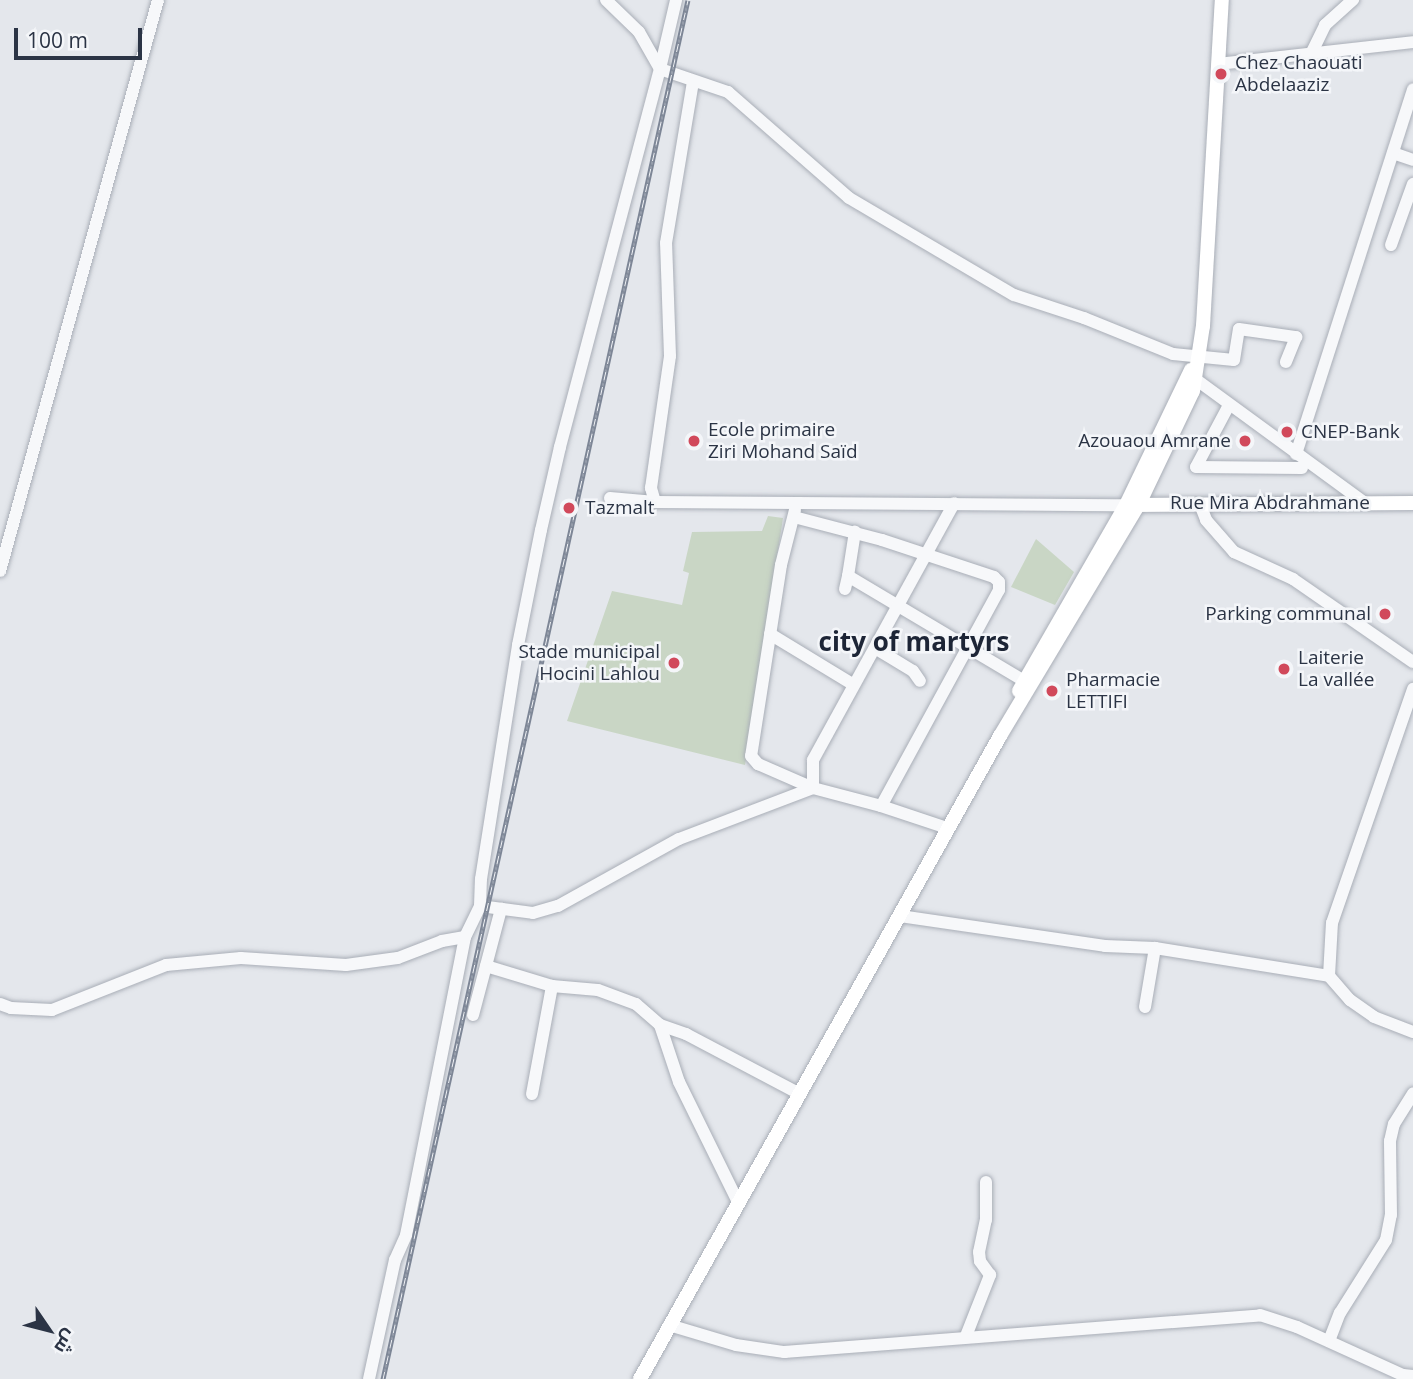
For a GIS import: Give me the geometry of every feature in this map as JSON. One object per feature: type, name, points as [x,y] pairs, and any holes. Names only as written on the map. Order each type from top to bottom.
[{"type":"main road","points":[[640,1379],[1188,403],[1195,378],[1202,326],[1222,0]]},
{"type":"main road","points":[[1000,736],[1024,681],[1133,505],[1197,355]]},
{"type":"main road","name":"Rue Mira Abdrahmane","points":[[1133,505],[1413,503]]},
{"type":"street","points":[[0,570],[158,0]]},
{"type":"street","points":[[606,0],[639,32],[660,69],[728,92],[849,198],[984,280],[1014,295],[1084,318],[1173,354],[1234,360],[1239,329],[1296,337],[1286,362]]},
{"type":"street","points":[[369,1379],[394,1260],[406,1235],[465,937],[480,906],[481,879],[518,645],[541,530],[676,0]]},
{"type":"street","points":[[1312,52],[1325,25],[1353,0]]},
{"type":"street","points":[[1218,64],[1413,42]]},
{"type":"street","points":[[655,502],[651,488],[670,356],[666,243],[693,82]]},
{"type":"street","points":[[1296,454],[1413,89]]},
{"type":"street","points":[[1393,153],[1413,160]]},
{"type":"street","points":[[1391,245],[1413,184]]},
{"type":"street","points":[[1195,378],[1365,503]]},
{"type":"street","points":[[1229,405],[1196,467],[1302,468]]},
{"type":"street","points":[[610,498],[655,502],[1133,505]]},
{"type":"street","points":[[795,502],[794,517],[780,565],[751,756],[758,764],[813,788],[881,806],[947,828]]},
{"type":"street","points":[[813,788],[813,760],[954,503]]},
{"type":"street","points":[[1200,504],[1206,520],[1234,552],[1293,579],[1413,662]]},
{"type":"street","points":[[794,517],[855,532],[925,557],[994,577],[999,582],[999,590],[881,806]]},
{"type":"street","points":[[855,532],[847,583],[898,606],[1024,681]]},
{"type":"street","points":[[770,634],[854,685]]},
{"type":"street","points":[[875,648],[913,671],[920,681]]},
{"type":"street","points":[[1329,976],[1332,923],[1413,689]]},
{"type":"street","points":[[480,906],[533,913],[558,906],[679,839],[813,788]]},
{"type":"street","points":[[473,1015],[501,909]]},
{"type":"street","points":[[900,916],[1105,946],[1155,948],[1329,976],[1350,1000],[1374,1017],[1413,1032]]},
{"type":"street","points":[[0,1004],[11,1008],[52,1010],[166,965],[241,958],[346,965],[398,958],[442,941],[465,937]]},
{"type":"street","points":[[1145,1007],[1155,948]]},
{"type":"street","points":[[486,966],[552,986],[598,990],[636,1004],[660,1025],[686,1034],[800,1094]]},
{"type":"street","points":[[532,1094],[552,986]]},
{"type":"street","points":[[660,1025],[679,1082],[738,1202]]},
{"type":"street","points":[[1329,1341],[1340,1314],[1386,1240],[1391,1215],[1390,1141],[1394,1124],[1413,1094]]},
{"type":"street","points":[[966,1336],[990,1275],[980,1261],[979,1252],[986,1220],[986,1182]]},
{"type":"street","points":[[670,1325],[736,1345],[784,1352],[1260,1315],[1297,1326],[1403,1375],[1413,1376]]},
{"type":"green space","name":"Stade municipal Hocini Lahlou","points":[[768,516],[783,518],[745,765],[567,721],[612,591],[682,605],[689,573],[683,571],[692,532],[762,531]]},
{"type":"green space","points":[[1036,539],[1074,572],[1055,605],[1011,587]]},
{"type":"railway","points":[[383,1379],[688,0]]},
{"type":"place","name":"Chez Chaouati Abdelaaziz","points":[[1221,74]]},
{"type":"place","name":"CNEP-Bank","points":[[1287,432]]},
{"type":"place","name":"Ecole primaire Ziri Mohand Saïd","points":[[694,441]]},
{"type":"place","name":"Azouaou Amrane","points":[[1245,441]]},
{"type":"place","name":"Tazmalt","points":[[569,508]]},
{"type":"place","name":"Parking communal","points":[[1385,614]]},
{"type":"place","name":"Stade municipal Hocini Lahlou","points":[[674,663]]},
{"type":"place","name":"Laiterie La vallée","points":[[1284,669]]},
{"type":"place","name":"Pharmacie LETTIFI","points":[[1052,691]]},
{"type":"district","name":"city of martyrs","points":[[914,642]]}]
